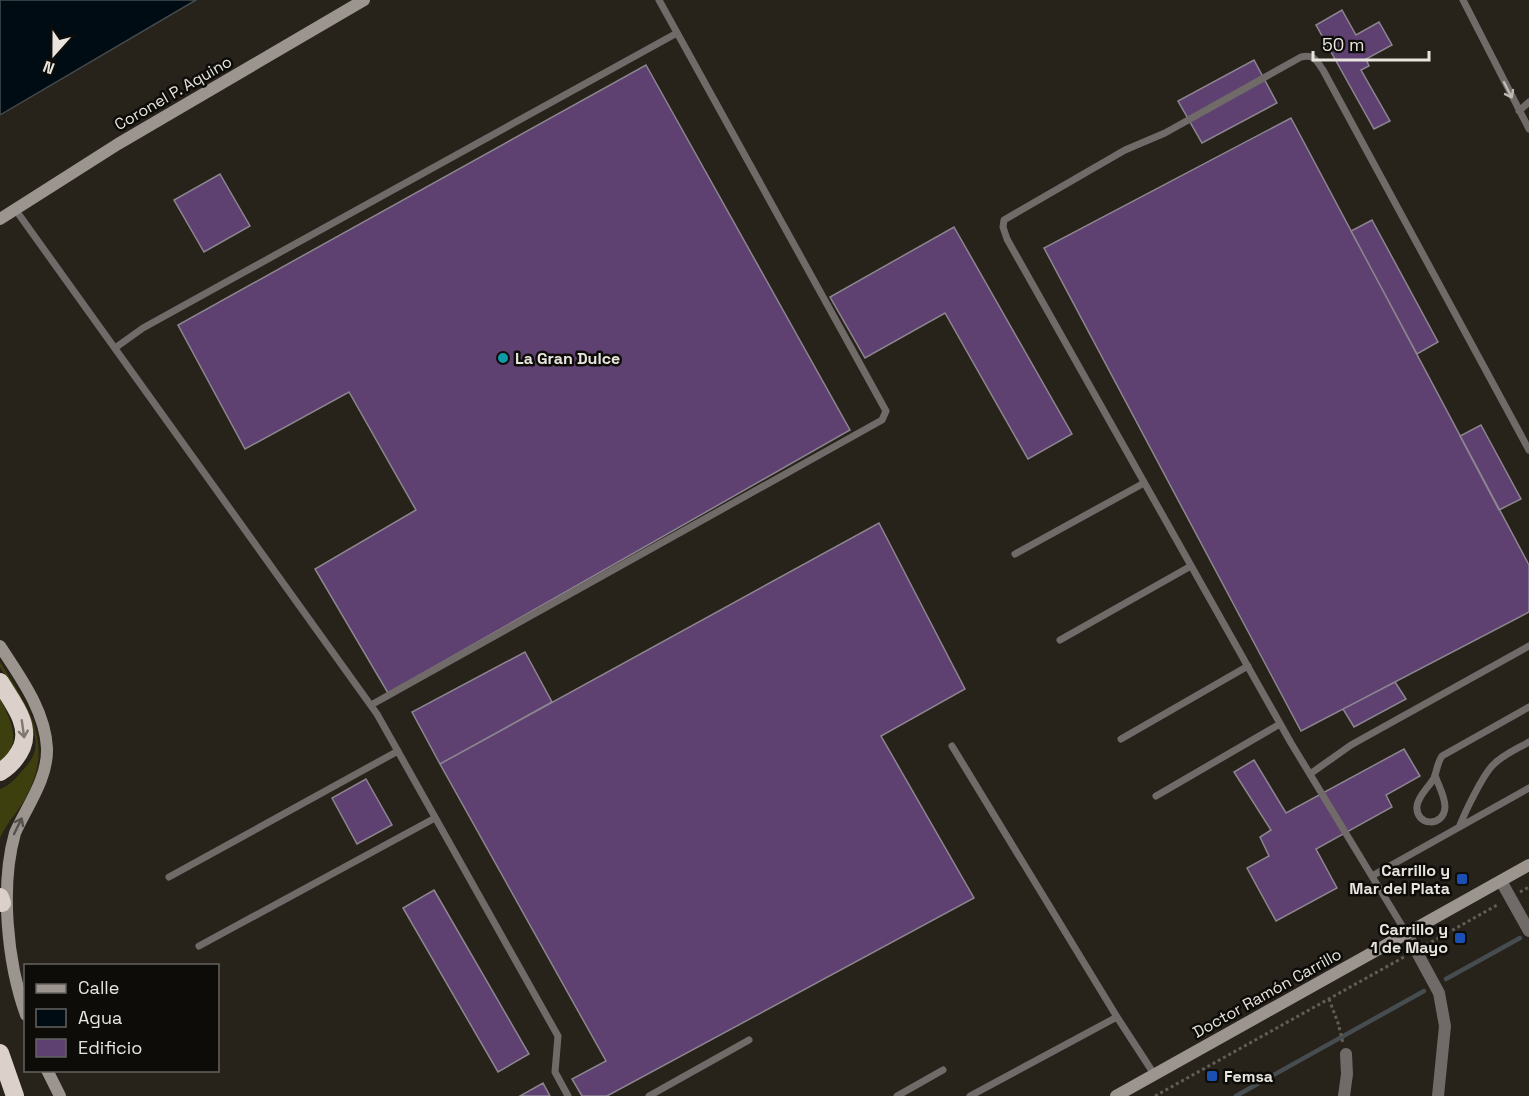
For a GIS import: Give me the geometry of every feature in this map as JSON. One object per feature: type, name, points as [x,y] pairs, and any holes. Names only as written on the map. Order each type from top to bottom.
[{"type":"highway","points":[[0,682],[20,715],[24,728],[24,741],[19,754],[0,772]]},
{"type":"highway","points":[[0,1053],[15,1096]]},
{"type":"street","name":"Coronel P. Aquino","points":[[0,218],[118,144],[364,0]]},
{"type":"street","points":[[0,646],[37,708],[45,734],[47,757],[40,781],[9,851],[1,900],[9,952],[24,1010]]},
{"type":"street","name":"Doctor Ramón Carrillo","points":[[1116,1096],[1529,865]]},
{"type":"street","points":[[1501,881],[1529,931]]},
{"type":"street","points":[[1407,934],[1439,993],[1444,1015],[1445,1026],[1438,1096]]},
{"type":"street","points":[[1344,1096],[1347,1074],[1345,1051]]},
{"type":"street","points":[[48,1072],[60,1096]]},
{"type":"lane","points":[[371,705],[882,420],[886,411],[659,0]]},
{"type":"lane","points":[[1462,0],[1529,129]]},
{"type":"lane","points":[[115,348],[143,328],[677,33]]},
{"type":"lane","points":[[1407,934],[1280,724],[1007,239],[1003,227],[1004,220],[1125,150],[1165,133],[1300,57],[1308,55],[1315,59],[1323,70],[1529,450]]},
{"type":"lane","points":[[1519,111],[1529,102]]},
{"type":"lane","points":[[15,209],[371,705],[558,1036],[555,1072],[568,1096]]},
{"type":"lane","points":[[1015,554],[1144,483]]},
{"type":"lane","points":[[1060,640],[1191,566]]},
{"type":"lane","points":[[1310,774],[1351,745],[1529,646]]},
{"type":"lane","points":[[1121,739],[1248,666]]},
{"type":"lane","points":[[1435,775],[1445,808],[1443,816],[1438,820],[1424,821],[1420,818],[1417,804],[1435,775],[1438,761],[1447,753],[1529,706]]},
{"type":"lane","points":[[1156,796],[1280,724]]},
{"type":"lane","points":[[1460,826],[1492,766],[1529,742]]},
{"type":"lane","points":[[952,746],[1154,1074]]},
{"type":"lane","points":[[169,877],[398,751]]},
{"type":"lane","points":[[1372,876],[1529,789]]},
{"type":"lane","points":[[198,946],[435,818]]},
{"type":"lane","points":[[970,1096],[1117,1017]]},
{"type":"lane","points":[[649,1096],[748,1040]]},
{"type":"lane","points":[[897,1096],[943,1070]]},
{"type":"path","points":[[1155,1096],[1529,887]]},
{"type":"path","points":[[1329,999],[1345,1051]]},
{"type":"shaded area","points":[[0,662],[28,709],[38,741],[38,758],[35,776],[27,795],[0,838],[0,789],[12,782],[26,766],[36,746],[35,734],[26,710],[0,667]]},
{"type":"shaded area","points":[[0,698],[11,723],[13,739],[12,747],[0,762]]},
{"type":"water","points":[[0,0],[196,0],[0,115]]},
{"type":"building","points":[[1342,10],[1356,35],[1379,22],[1392,45],[1366,59],[1369,66],[1361,70],[1390,121],[1374,129],[1316,25]]},
{"type":"building","points":[[1254,60],[1277,103],[1202,143],[1178,101]]},
{"type":"building","name":"La Gran Dulce","points":[[646,65],[850,430],[388,693],[315,569],[416,510],[349,392],[245,449],[178,325]]},
{"type":"building","points":[[1291,118],[1529,565],[1529,612],[1301,731],[1044,248]]},
{"type":"building","points":[[220,174],[250,226],[204,252],[174,200]]},
{"type":"building","points":[[1372,220],[1438,342],[1417,354],[1351,231]]},
{"type":"building","points":[[954,227],[1072,434],[1028,459],[945,313],[865,358],[830,297]]},
{"type":"building","points":[[1481,425],[1521,499],[1499,510],[1460,436]]},
{"type":"building","points":[[879,523],[965,689],[881,736],[974,898],[607,1096],[582,1096],[572,1079],[606,1061],[440,764]]},
{"type":"building","points":[[525,652],[552,702],[440,764],[412,712]]},
{"type":"building","points":[[1395,682],[1406,699],[1354,727],[1343,709]]},
{"type":"building","points":[[1404,749],[1420,776],[1386,795],[1392,807],[1316,849],[1337,888],[1276,921],[1247,868],[1269,856],[1260,837],[1271,830],[1234,772],[1254,760],[1286,813]]},
{"type":"building","points":[[366,779],[392,825],[357,844],[332,798]]},
{"type":"building","points":[[434,890],[529,1054],[498,1072],[403,908]]},
{"type":"building","points":[[543,1083],[550,1096],[520,1096]]},
{"type":"waterway","points":[[1446,979],[1520,938]]},
{"type":"waterway","points":[[1236,1096],[1424,991]]},
{"type":"place","name":"La Gran Dulce","points":[[503,358]]},
{"type":"place","name":"Carrillo y Mar del Plata","points":[[1462,879]]},
{"type":"place","name":"Carrillo y 1 de Mayo","points":[[1460,938]]},
{"type":"place","name":"Femsa","points":[[1212,1076]]}]
